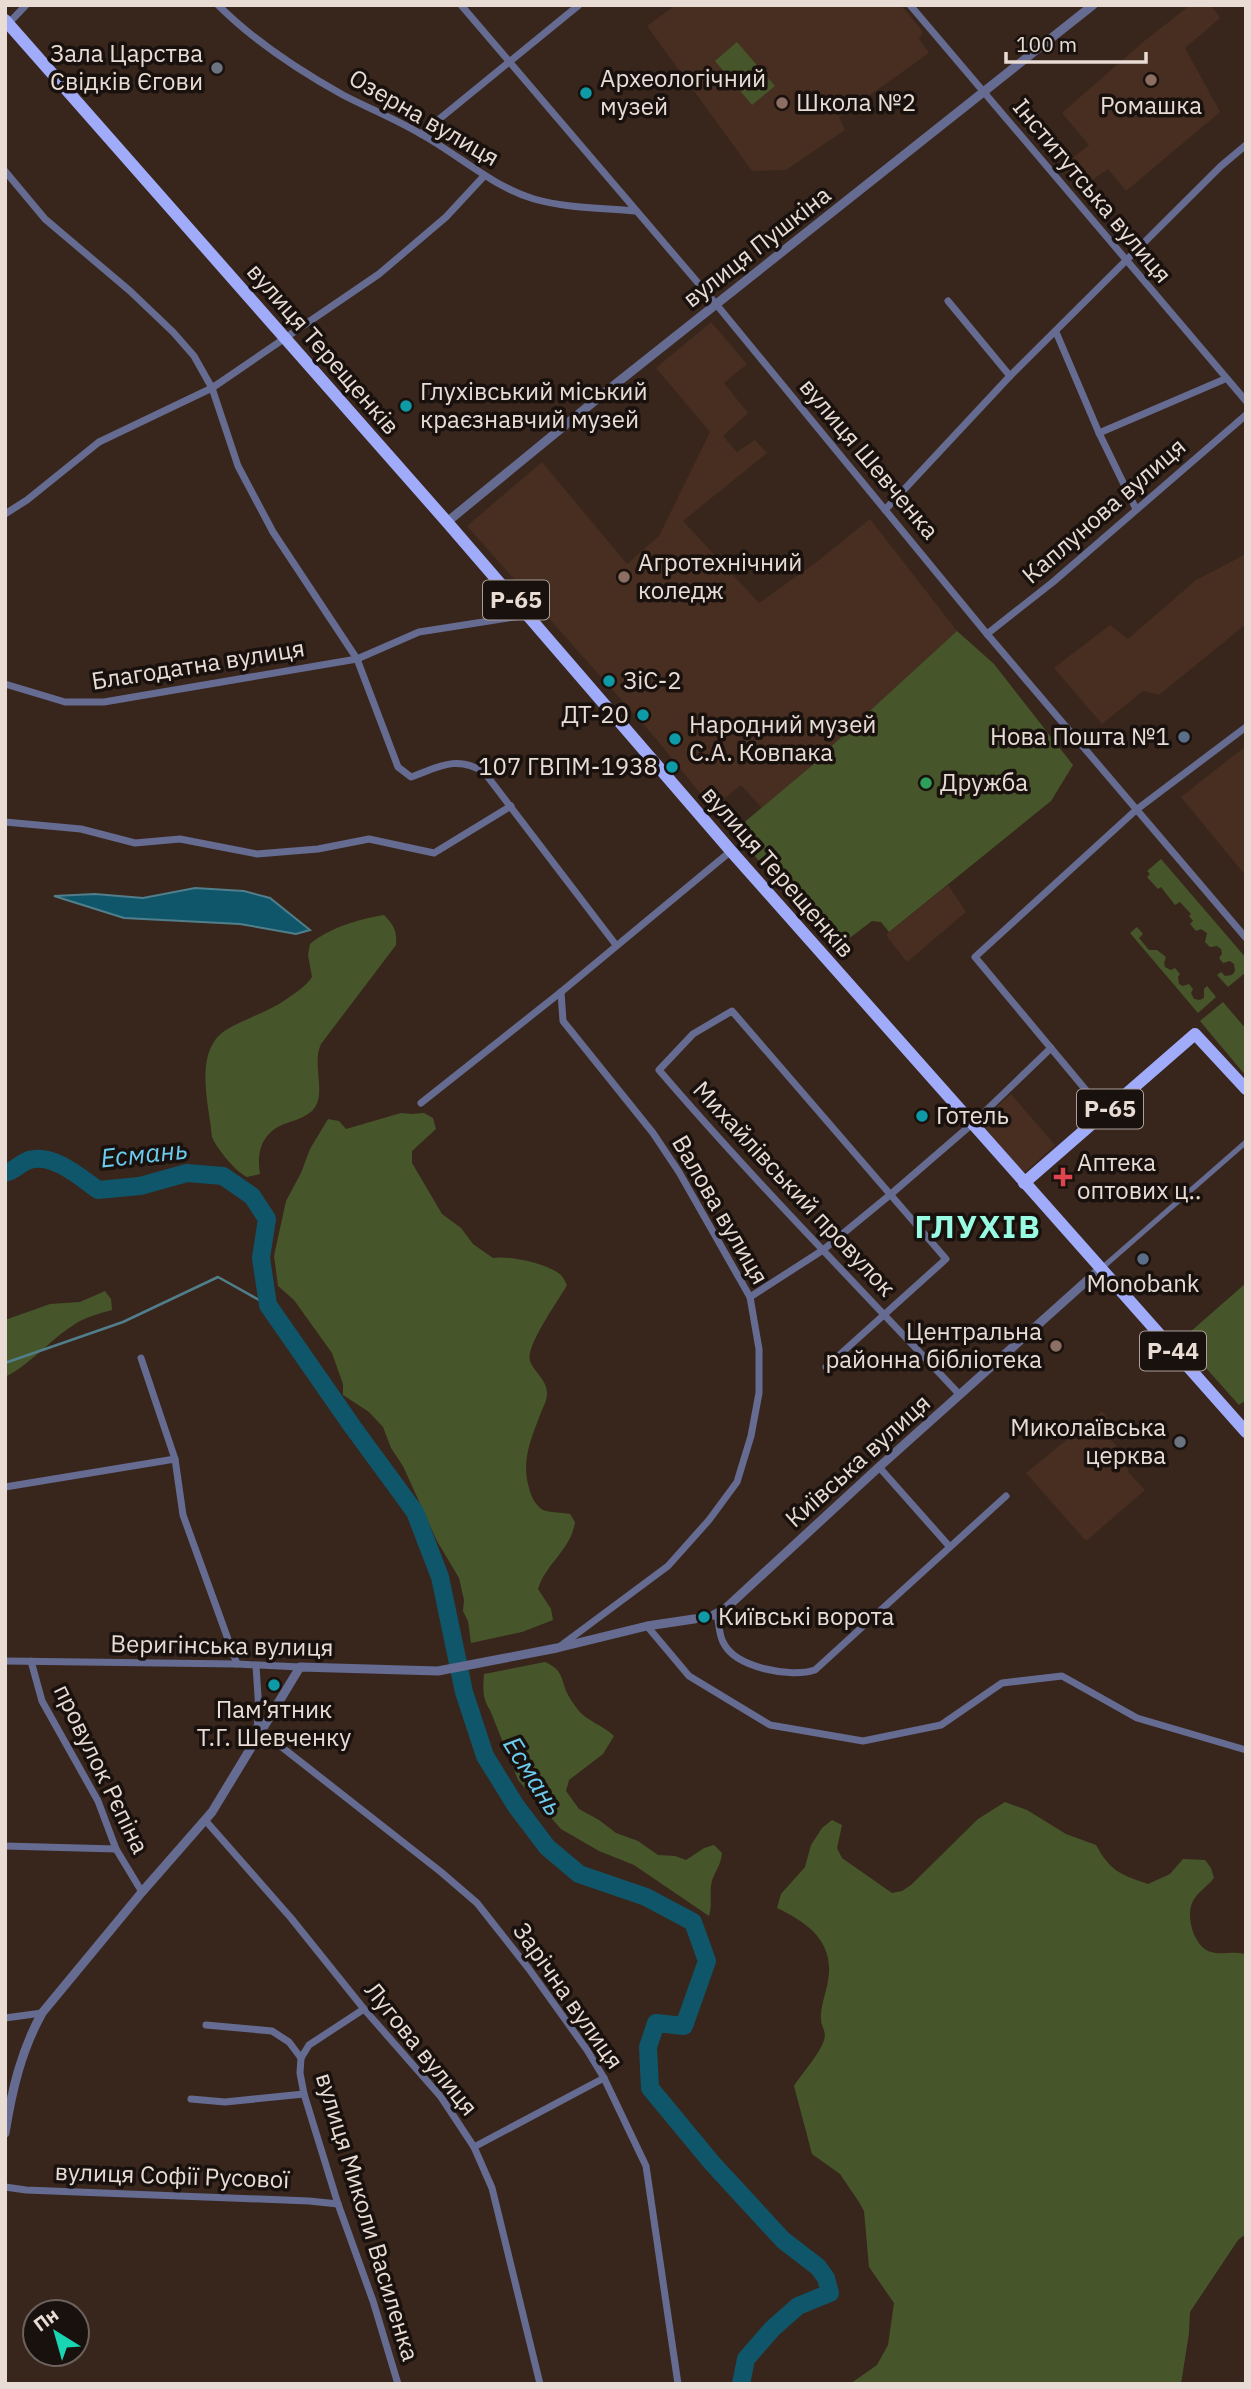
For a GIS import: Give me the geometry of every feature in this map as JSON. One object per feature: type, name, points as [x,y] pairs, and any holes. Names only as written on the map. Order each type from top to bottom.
[{"type":"main road","name":"вулиця Терещенків","points":[[6,23],[447,522],[731,851],[1246,1432]]},
{"type":"main road","name":"Р-65","points":[[1024,1183],[1195,1034],[1246,1089]]},
{"type":"street","points":[[6,23],[26,5]]},
{"type":"street","name":"Озерна вулиця","points":[[218,5],[243,30],[292,65],[345,96],[421,134],[484,176],[533,199],[634,211]]},
{"type":"street","name":"вулиця Шевченка","points":[[461,5],[716,304],[987,634],[1246,938]]},
{"type":"street","points":[[421,134],[579,5]]},
{"type":"street","name":"Інститутська вулиця","points":[[910,5],[1246,401]]},
{"type":"street","name":"вулиця Пушкіна","points":[[447,522],[608,390],[1093,5]]},
{"type":"street","points":[[886,510],[1010,376],[1221,166],[1246,145]]},
{"type":"street","points":[[5,171],[45,219],[130,290],[194,356],[212,388],[238,466],[273,532],[357,659],[398,767],[411,777],[453,762],[470,764],[484,772],[616,945]]},
{"type":"street","points":[[5,514],[27,500],[99,442],[212,388],[379,274],[446,217],[484,176]]},
{"type":"street","points":[[948,301],[1010,376]]},
{"type":"street","points":[[1056,332],[1099,433],[1136,509]]},
{"type":"street","points":[[1099,433],[1225,379]]},
{"type":"street","name":"Каплунова вулиця","points":[[987,634],[1053,582],[1246,415]]},
{"type":"street","name":"Благодатна вулиця","points":[[5,684],[65,702],[104,702],[357,659],[419,632],[528,615]]},
{"type":"street","points":[[1105,1113],[975,957],[1136,810],[1246,727]]},
{"type":"street","points":[[5,822],[80,829],[135,843],[180,839],[257,854],[318,849],[369,839],[435,853],[511,806]]},
{"type":"street","points":[[421,1102],[561,992],[731,851]]},
{"type":"street","name":"Валова вулиця","points":[[557,1648],[668,1566],[709,1520],[737,1482],[751,1436],[759,1393],[760,1349],[750,1297],[679,1172],[653,1133],[563,1021],[561,992]]},
{"type":"street","name":"Михайлівський провулок","points":[[891,1194],[732,1011],[693,1034],[659,1070],[716,1135],[960,1395]]},
{"type":"street","points":[[750,1297],[823,1250],[891,1194],[972,1124],[1051,1048]]},
{"type":"street","name":"Київська вулиця","points":[[715,1615],[878,1466],[1246,1142]]},
{"type":"street","points":[[826,1367],[946,1259],[891,1194]]},
{"type":"street","points":[[141,1358],[175,1459],[183,1515],[237,1664]]},
{"type":"street","points":[[5,1487],[175,1459]]},
{"type":"street","points":[[878,1466],[949,1546]]},
{"type":"street","points":[[715,1615],[723,1642],[732,1654],[751,1666],[803,1674],[815,1670],[1006,1496]]},
{"type":"street","points":[[557,1648],[647,1626],[694,1619]]},
{"type":"street","points":[[647,1626],[689,1675],[770,1726],[863,1741],[941,1725],[1002,1683],[1062,1676],[1137,1718],[1246,1750]]},
{"type":"street","name":"Веригінська вулиця","points":[[5,1661],[237,1664],[438,1671],[557,1648]]},
{"type":"street","name":"провулок Рєпіна","points":[[31,1661],[42,1701],[98,1801],[116,1849],[142,1892]]},
{"type":"street","points":[[256,1666],[258,1734]]},
{"type":"street","points":[[5,2133],[12,2090],[21,2059],[30,2034],[42,2013],[205,1820],[300,1668]]},
{"type":"street","name":"Зарічна вулиця","points":[[258,1734],[441,1872],[477,1903],[587,2050],[604,2078],[646,2165],[678,2384]]},
{"type":"street","name":"Лугова вулиця","points":[[205,1820],[441,2097],[474,2147],[492,2188],[540,2384]]},
{"type":"street","points":[[5,1846],[116,1849]]},
{"type":"street","name":"вулиця Миколи Василенка","points":[[364,2009],[309,2045],[301,2058],[300,2073],[338,2204],[373,2301],[398,2384]]},
{"type":"street","points":[[5,2018],[42,2013]]},
{"type":"street","points":[[206,2025],[272,2031],[289,2042],[301,2058]]},
{"type":"street","points":[[474,2147],[604,2078]]},
{"type":"street","points":[[191,2099],[225,2102],[304,2094]]},
{"type":"street","name":"вулиця Софії Русової","points":[[5,2187],[338,2204]]},
{"type":"shaded area","name":"Школа №2","points":[[676,5],[901,5],[923,32],[919,39],[929,53],[839,117],[845,130],[786,170],[752,171],[647,26]]},
{"type":"shaded area","name":"Ромашка","points":[[1190,5],[1211,5],[1220,18],[1185,48],[1220,112],[1126,191],[1108,169],[1079,189],[1061,167],[1089,145],[1062,113]]},
{"type":"shaded area","name":"Агротехнічний коледж","points":[[711,322],[747,364],[724,383],[748,413],[723,436],[737,452],[755,440],[767,453],[683,521],[759,603],[870,519],[957,631],[826,751],[827,753],[762,808],[741,785],[712,808],[657,740],[467,526],[542,462],[627,564],[659,536],[710,432],[656,368]]},
{"type":"shaded area","points":[[1246,554],[1246,624],[1159,695],[1143,691],[1102,724],[1054,668],[1110,625],[1128,639],[1196,580]]},
{"type":"shaded area","points":[[1246,746],[1246,876],[1181,797]]},
{"type":"shaded area","points":[[948,885],[966,912],[907,962],[886,935]]},
{"type":"shaded area","points":[[1011,1094],[1055,1145],[1024,1173],[980,1122]]},
{"type":"shaded area","points":[[1102,1411],[1108,1419],[1100,1426],[1129,1462],[1128,1472],[1145,1490],[1086,1541],[1026,1473]]},
{"type":"green space","points":[[737,42],[775,86],[752,105],[715,61]]},
{"type":"green space","name":"Дружба","points":[[957,631],[994,664],[1073,765],[1051,801],[889,932],[881,922],[872,921],[835,949],[754,855],[758,851],[744,832],[738,836],[734,831],[827,753],[826,751]]},
{"type":"green space","points":[[1161,859],[1246,958],[1246,972],[1228,987],[1217,975],[1221,972],[1225,976],[1232,975],[1235,971],[1234,964],[1230,961],[1223,963],[1219,958],[1221,949],[1217,946],[1210,947],[1205,942],[1207,933],[1201,929],[1196,931],[1190,924],[1193,921],[1189,916],[1191,914],[1180,902],[1175,905],[1161,887],[1158,889],[1147,877],[1150,874],[1147,871]]},
{"type":"green space","points":[[384,915],[394,928],[396,945],[321,1044],[318,1052],[317,1104],[306,1115],[279,1127],[267,1136],[260,1149],[260,1174],[247,1177],[227,1160],[212,1137],[206,1085],[207,1059],[211,1048],[226,1030],[281,1003],[307,983],[312,977],[308,955],[310,944],[345,925]]},
{"type":"green space","points":[[1137,927],[1143,934],[1139,938],[1149,950],[1157,950],[1166,957],[1165,967],[1171,970],[1175,968],[1180,974],[1179,984],[1189,984],[1193,989],[1191,993],[1194,999],[1204,998],[1204,989],[1207,986],[1216,997],[1198,1013],[1130,933]]},
{"type":"green space","points":[[1223,1002],[1246,1029],[1246,1076],[1200,1021]]},
{"type":"green space","points":[[401,1113],[424,1113],[433,1118],[436,1129],[412,1151],[412,1163],[442,1214],[461,1228],[473,1244],[493,1258],[518,1259],[547,1267],[561,1275],[567,1285],[537,1334],[530,1354],[530,1361],[545,1385],[547,1394],[528,1450],[526,1469],[529,1488],[540,1508],[549,1512],[570,1514],[575,1522],[569,1541],[538,1589],[551,1609],[553,1620],[522,1632],[471,1643],[459,1578],[437,1541],[403,1466],[391,1448],[383,1427],[369,1412],[343,1395],[343,1384],[332,1353],[294,1300],[278,1286],[274,1256],[286,1201],[310,1149],[328,1119],[339,1121],[346,1129]]},
{"type":"green space","points":[[1246,1283],[1246,1400],[1239,1405],[1181,1340]]},
{"type":"green space","points":[[105,1291],[111,1299],[112,1310],[70,1327],[5,1377],[5,1320],[50,1304],[80,1302]]},
{"type":"green space","points":[[545,1662],[560,1674],[567,1694],[578,1710],[614,1736],[603,1754],[569,1780],[566,1791],[579,1809],[616,1833],[638,1841],[658,1855],[686,1860],[714,1845],[722,1853],[712,1882],[709,1916],[634,1865],[599,1851],[561,1829],[518,1780],[486,1701],[484,1674]]},
{"type":"green space","points":[[1005,1802],[1027,1810],[1066,1834],[1096,1845],[1106,1861],[1117,1871],[1148,1884],[1170,1874],[1183,1859],[1205,1860],[1214,1878],[1192,1903],[1190,1916],[1193,1931],[1205,1949],[1215,1953],[1244,1954],[1246,1958],[1246,2234],[1238,2240],[1190,2312],[1181,2384],[850,2384],[877,2365],[888,2345],[894,2303],[869,2267],[864,2211],[840,2174],[812,2154],[794,2086],[824,2040],[821,2015],[829,1968],[823,1945],[817,1936],[799,1920],[777,1908],[781,1894],[805,1867],[811,1845],[822,1828],[832,1820],[842,1825],[837,1848],[842,1858],[892,1893],[911,1885],[978,1819]]},
{"type":"water","points":[[195,888],[244,891],[270,898],[310,930],[296,934],[240,924],[124,918],[54,896],[95,894],[143,898]]},
{"type":"waterway","name":"Есмань","points":[[5,1173],[29,1160],[47,1160],[75,1173],[98,1190],[140,1186],[187,1173],[223,1176],[252,1196],[267,1219],[261,1258],[268,1305],[415,1512],[440,1577],[464,1692],[485,1756],[516,1806],[547,1847],[579,1874],[646,1897],[693,1922],[707,1961],[684,2026],[656,2023],[648,2047],[650,2088],[712,2163],[783,2240],[818,2267],[826,2278],[830,2293],[798,2306],[772,2329],[746,2359],[741,2384]]},
{"type":"waterway","points":[[5,1363],[123,1322],[218,1277],[268,1305]]},
{"type":"tunnel","points":[[694,1619],[714,1615]]},
{"type":"place","name":"Зала Царства Свідків Єгови","points":[[217,68]]},
{"type":"place","name":"Ромашка","points":[[1151,80]]},
{"type":"place","name":"Археологічний музей","points":[[586,93]]},
{"type":"place","name":"Школа №2","points":[[782,103]]},
{"type":"place","name":"Глухівський міський краєзнавчий музей","points":[[406,406]]},
{"type":"place","name":"Агротехнічний коледж","points":[[624,577]]},
{"type":"place","name":"ЗіС-2","points":[[609,681]]},
{"type":"place","name":"ДТ-20","points":[[643,715]]},
{"type":"place","name":"Нова Пошта №1","points":[[1184,737]]},
{"type":"place","name":"Народний музей С.А. Ковпака","points":[[675,739]]},
{"type":"place","name":"107 ГВПМ-1938","points":[[672,767]]},
{"type":"place","name":"Дружба","points":[[926,783]]},
{"type":"place","name":"Готель","points":[[922,1116]]},
{"type":"place","name":"Аптека оптових ц‥","points":[[1063,1177]]},
{"type":"place","name":"Monobank","points":[[1143,1259]]},
{"type":"place","name":"Центральна районна бібліотека","points":[[1056,1346]]},
{"type":"place","name":"Миколаївська церква","points":[[1180,1442]]},
{"type":"place","name":"Київські ворота","points":[[704,1617]]},
{"type":"place","name":"Пам’ятник Т.Г. Шевченку","points":[[274,1685]]},
{"type":"district","name":"ГЛУХІВ","points":[[978,1227]]}]
